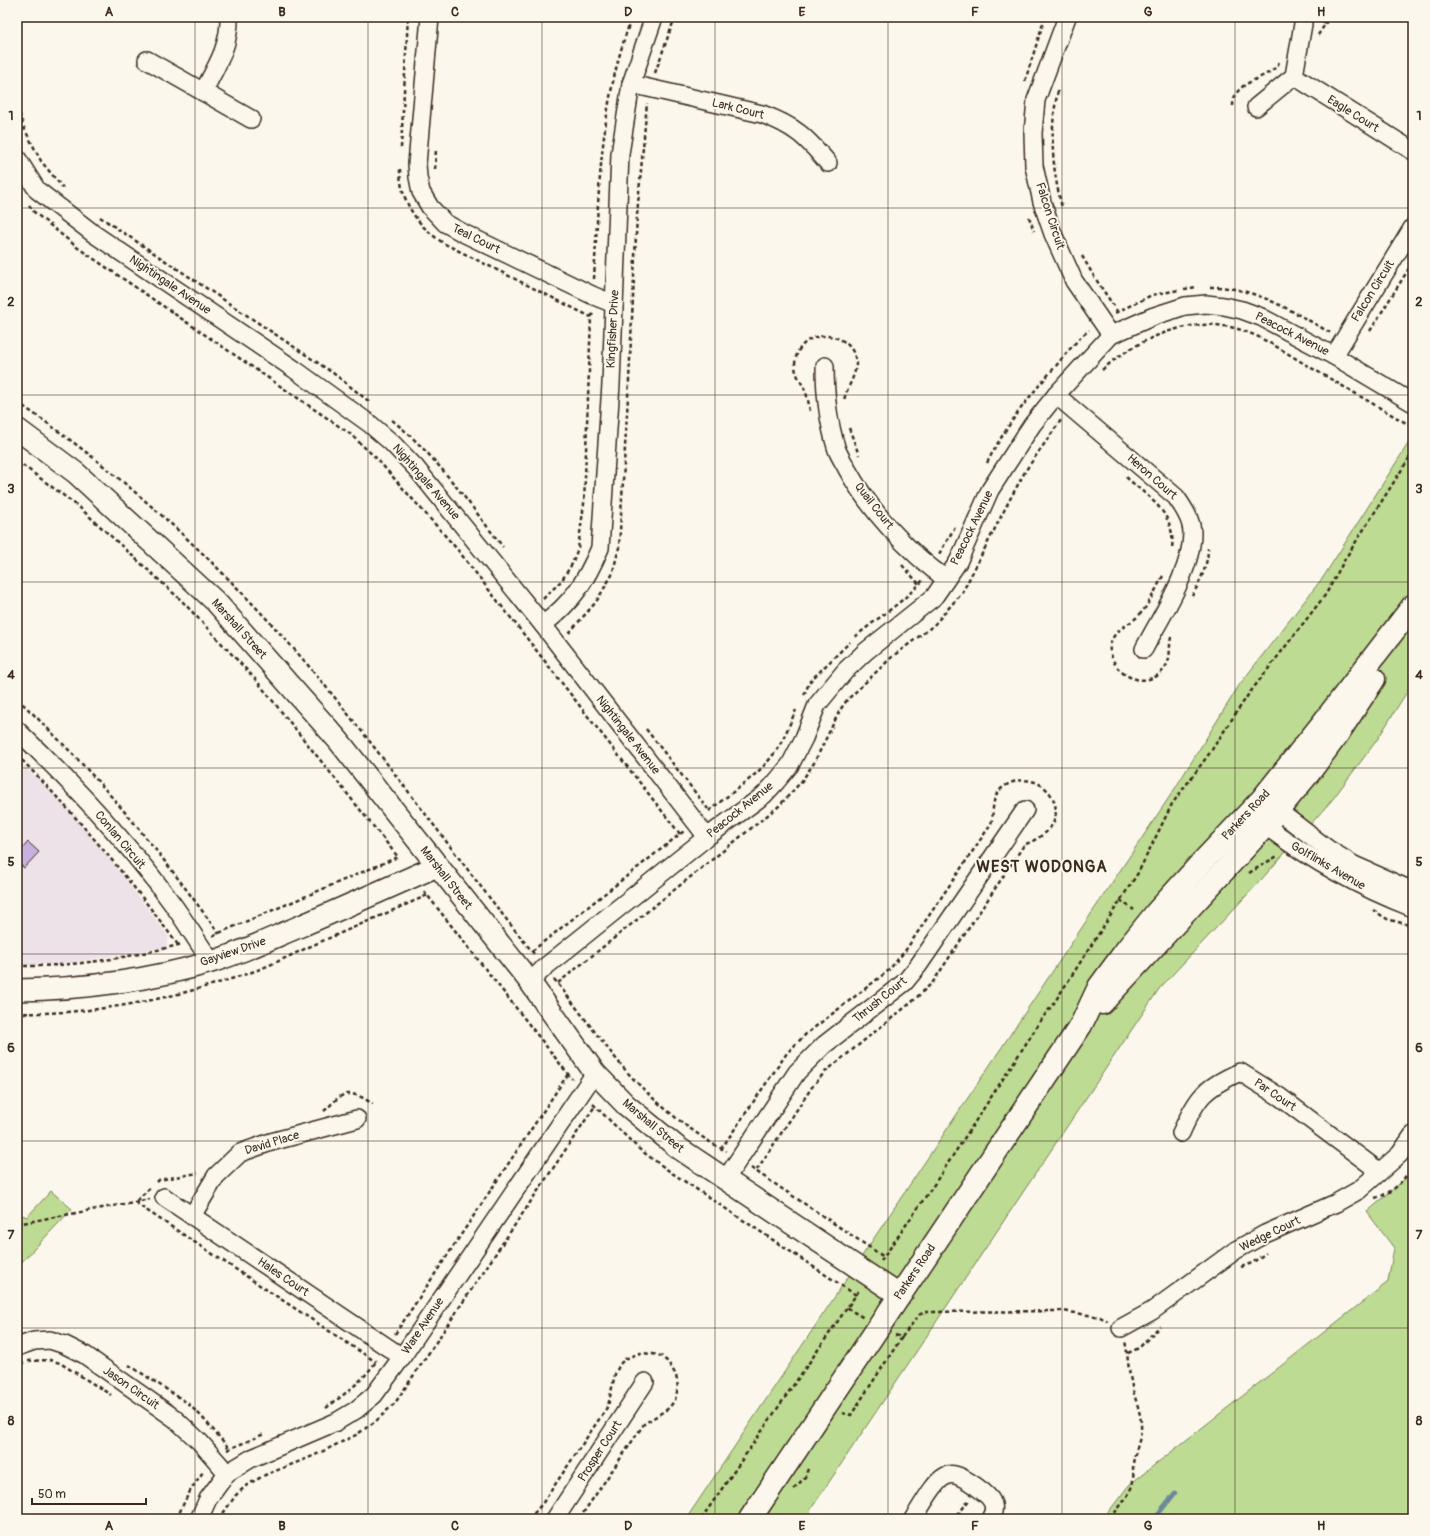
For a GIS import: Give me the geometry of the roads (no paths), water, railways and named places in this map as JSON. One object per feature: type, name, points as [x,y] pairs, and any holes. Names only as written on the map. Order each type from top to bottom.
[{"type":"main road","name":"Parkers Road","points":[[1081,1025],[1110,995],[1263,812],[1332,712],[1413,606]]},
{"type":"main road","name":"Parkers Road","points":[[750,1519],[1081,1025],[1099,987],[1150,921],[1204,861],[1309,773],[1337,735],[1395,644],[1413,610]]},
{"type":"street","points":[[204,92],[224,53],[229,31],[228,17]]},
{"type":"street","name":"Teal Court","points":[[430,17],[417,164],[421,192],[430,207],[445,223],[463,233],[594,296],[614,304]]},
{"type":"street","name":"Kingfisher Drive","points":[[549,620],[578,592],[590,572],[600,548],[614,304],[620,154],[631,84],[654,17]]},
{"type":"street","name":"Falcon Circuit","points":[[1067,17],[1036,100],[1033,133],[1034,166],[1042,202],[1056,241],[1074,281],[1102,320],[1111,336]]},
{"type":"street","points":[[1256,107],[1294,76],[1309,21]]},
{"type":"street","points":[[147,60],[251,119]]},
{"type":"street","name":"Eagle Court","points":[[1294,76],[1413,151]]},
{"type":"street","name":"Lark Court","points":[[631,84],[762,114],[781,121],[807,138],[828,163]]},
{"type":"street","name":"Nightingale Avenue","points":[[17,158],[37,190],[94,234],[294,369],[370,424],[416,468],[549,620],[707,837]]},
{"type":"street","name":"Falcon Circuit","points":[[1334,356],[1413,227]]},
{"type":"street","name":"Peacock Avenue","points":[[530,982],[545,967],[707,837],[764,795],[776,782],[790,765],[804,738],[817,705],[845,671],[934,597],[958,562],[990,490],[1032,425],[1056,395],[1111,336],[1160,314],[1185,306],[1206,304],[1242,310],[1261,317],[1334,356],[1413,403]]},
{"type":"street","name":"Quail Court","points":[[825,366],[825,395],[829,421],[838,452],[858,490],[893,531],[930,568],[946,579]]},
{"type":"street","name":"Heron Court","points":[[1056,395],[1176,497],[1187,512],[1192,532],[1189,554],[1183,575],[1144,649]]},
{"type":"street","name":"Marshall Street","points":[[17,429],[76,473],[216,602],[338,740],[530,982],[595,1073],[626,1105],[677,1147],[899,1295]]},
{"type":"street","name":"Conlan Circuit","points":[[17,730],[64,776],[131,852],[173,906],[211,962]]},
{"type":"street","name":"Thrush Court","points":[[725,1180],[797,1072],[824,1045],[905,982],[918,966],[1025,810]]},
{"type":"street","name":"Golflinks Avenue","points":[[1263,812],[1354,864],[1413,891]]},
{"type":"street","name":"Golflinks Avenue","points":[[1263,812],[1294,847],[1346,878],[1374,892],[1413,908]]},
{"type":"street","name":"Gayview Drive","points":[[17,990],[61,989],[103,985],[211,962],[258,944],[437,866]]},
{"type":"street","name":"Par Court","points":[[1181,1133],[1190,1111],[1203,1093],[1222,1080],[1240,1072],[1280,1097],[1380,1172]]},
{"type":"street","name":"Ware Avenue","points":[[199,1519],[208,1499],[227,1473],[252,1458],[336,1422],[356,1410],[374,1395],[402,1357],[595,1073]]},
{"type":"street","name":"David Place","points":[[192,1216],[216,1176],[240,1153],[271,1142],[357,1119]]},
{"type":"street","name":"Wedge Court","points":[[1121,1328],[1152,1311],[1236,1250],[1265,1234],[1336,1203],[1359,1190],[1400,1154],[1413,1135]]},
{"type":"street","name":"Hales Court","points":[[164,1197],[402,1357]]},
{"type":"street","name":"Jason Circuit","points":[[17,1347],[34,1341],[50,1340],[65,1345],[85,1355],[174,1418],[227,1473]]},
{"type":"street","name":"Prosper Court","points":[[555,1519],[645,1382]]},
{"type":"street","points":[[913,1519],[937,1483],[948,1475],[956,1475],[990,1498],[994,1509],[990,1519]]},
{"type":"waterway","points":[[1154,1519],[1175,1493]]},
{"type":"district","name":"WEST WODONGA","points":[[1042,867]]}]
